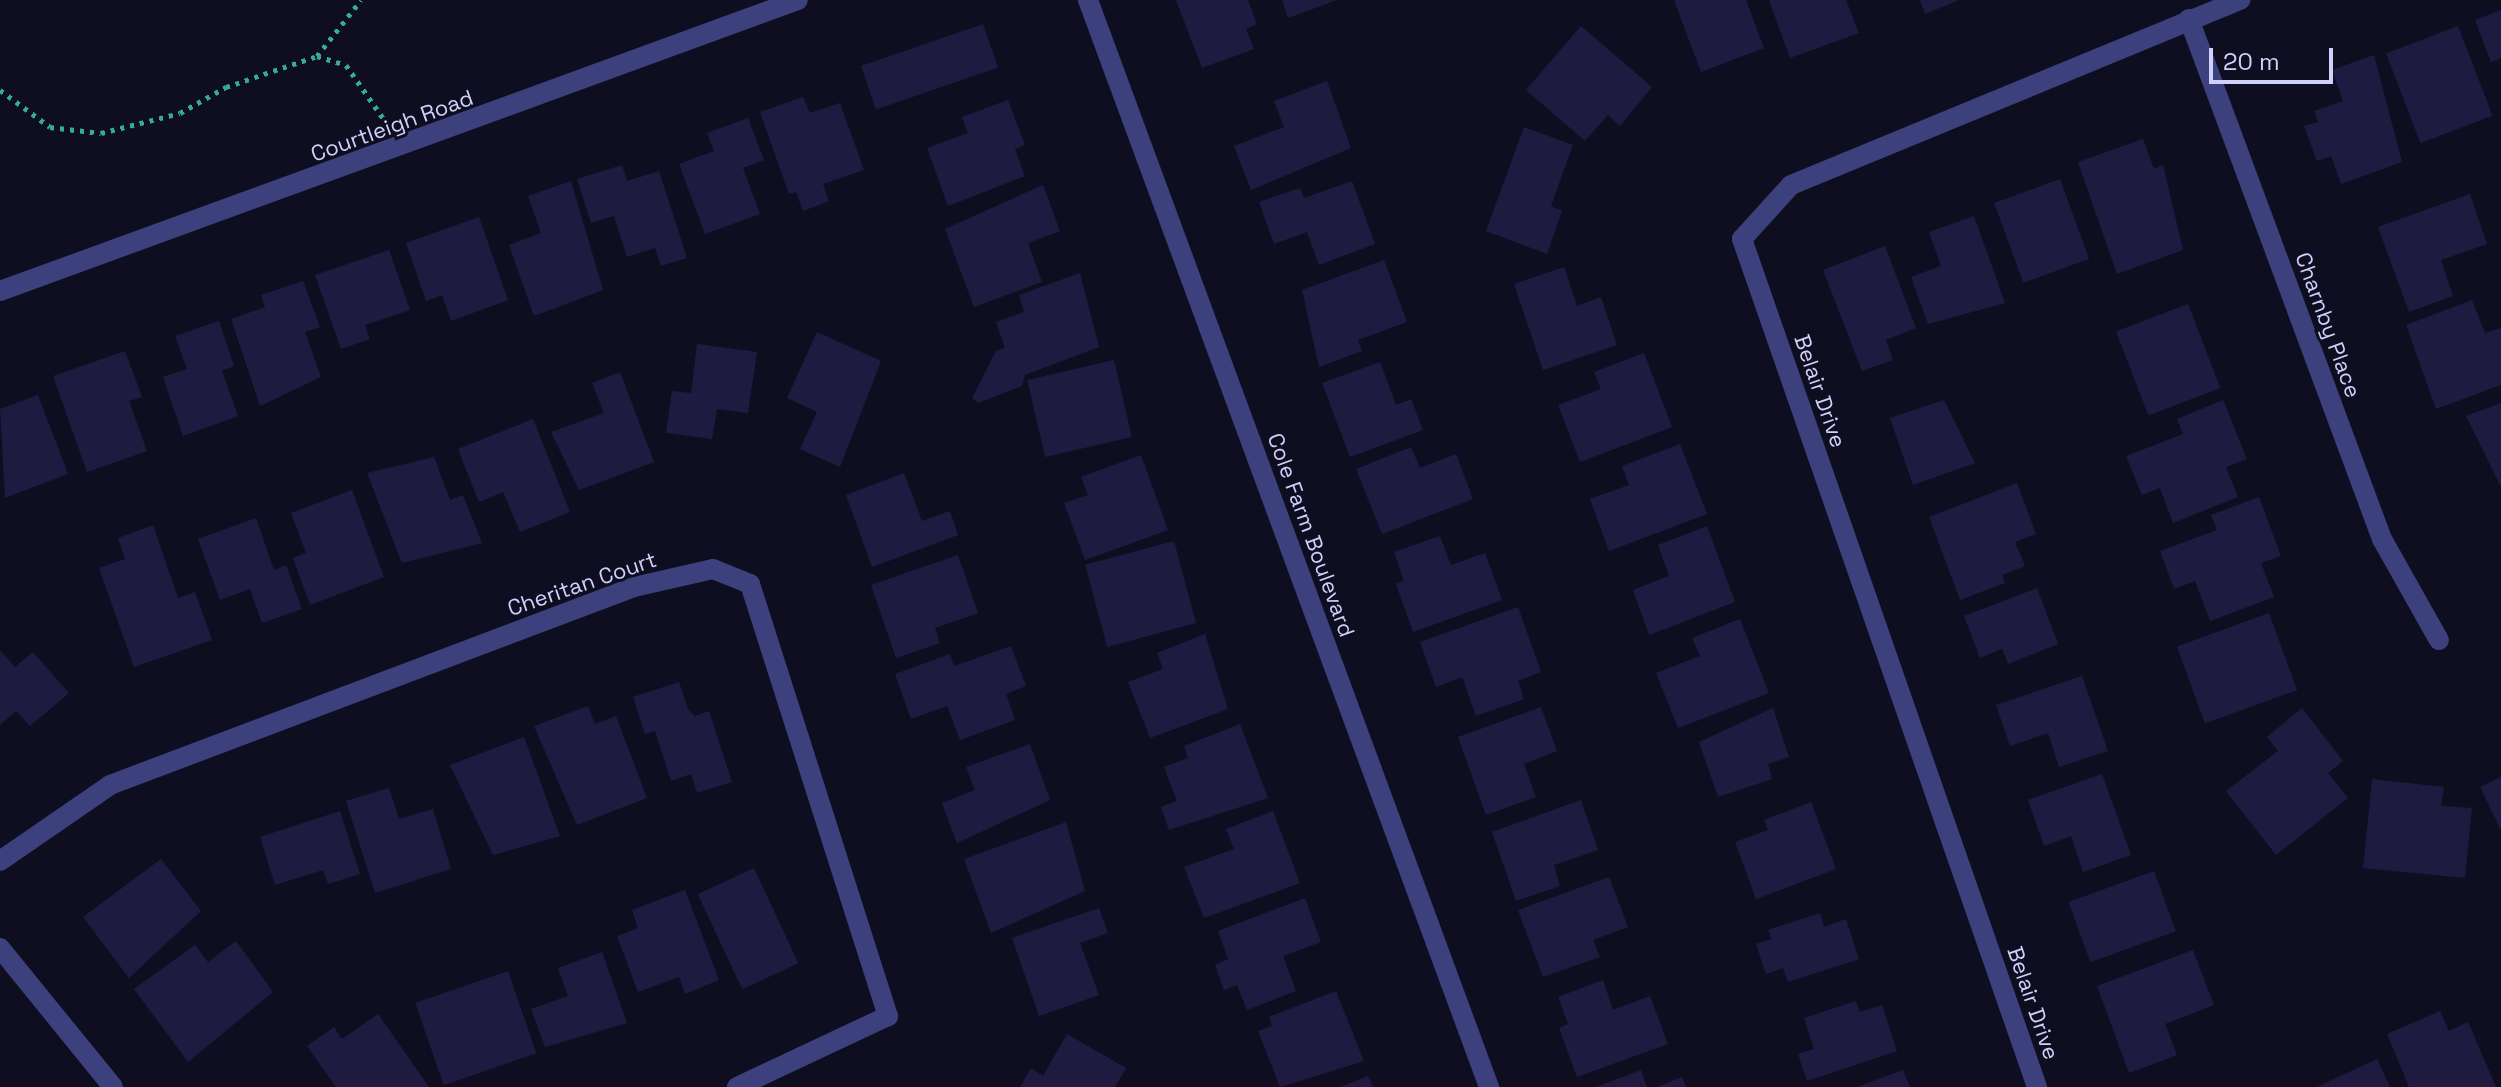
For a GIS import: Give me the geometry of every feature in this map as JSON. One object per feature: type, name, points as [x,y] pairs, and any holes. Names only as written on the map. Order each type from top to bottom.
[{"type":"street","name":"Courtleigh Road","points":[[0,291],[399,151],[798,0]]},
{"type":"street","name":"Cole Farm Boulevard","points":[[1088,0],[1489,1087]]},
{"type":"street","name":"Belair Drive","points":[[2037,1087],[1742,239],[1791,185],[2240,0]]},
{"type":"street","name":"Charnby Place","points":[[2189,19],[2382,539],[2439,640]]},
{"type":"street","name":"Cheritan Court","points":[[0,861],[110,785],[634,587],[713,569],[750,584],[888,1016],[737,1087]]},
{"type":"street","points":[[0,948],[113,1087]]},
{"type":"path","points":[[0,90],[50,127],[101,133],[180,113],[226,87],[317,56],[361,0]]},
{"type":"path","points":[[317,56],[346,65],[375,100],[399,151]]},
{"type":"building","points":[[1176,0],[1248,0],[1257,24],[1246,29],[1254,49],[1202,68]]},
{"type":"building","points":[[1282,0],[1337,0],[1288,18]]},
{"type":"building","points":[[1674,0],[1746,0],[1764,48],[1701,72]]},
{"type":"building","points":[[1769,0],[1846,0],[1859,33],[1790,58]]},
{"type":"building","points":[[1920,0],[1959,0],[1925,14]]},
{"type":"building","points":[[2501,10],[2501,58],[2491,62],[2475,20]]},
{"type":"building","points":[[983,24],[998,67],[876,109],[861,66]]},
{"type":"building","points":[[1581,26],[1652,87],[1620,126],[1608,115],[1585,141],[1526,90]]},
{"type":"building","points":[[2458,26],[2492,116],[2421,143],[2386,54]]},
{"type":"building","points":[[2374,55],[2402,162],[2341,184],[2331,156],[2317,161],[2304,126],[2318,122],[2314,111],[2343,101],[2332,70]]},
{"type":"building","points":[[1327,81],[1351,148],[1251,190],[1234,146],[1284,127],[1274,101]]},
{"type":"building","points":[[803,97],[810,113],[840,103],[864,170],[823,184],[829,201],[803,211],[796,192],[789,194],[760,112]]},
{"type":"building","points":[[1008,100],[1025,145],[1015,149],[1025,176],[948,206],[927,148],[968,133],[962,117]]},
{"type":"building","points":[[748,118],[764,160],[743,168],[760,214],[705,234],[679,164],[714,151],[707,133]]},
{"type":"building","points":[[1524,127],[1573,145],[1551,206],[1562,211],[1547,254],[1486,231]]},
{"type":"building","points":[[2143,139],[2154,169],[2163,165],[2183,250],[2117,274],[2078,162]]},
{"type":"building","points":[[622,165],[627,181],[659,171],[687,258],[661,266],[655,248],[627,257],[614,216],[591,223],[577,179]]},
{"type":"building","points":[[2060,179],[2089,259],[2023,283],[1994,203]]},
{"type":"building","points":[[571,181],[603,290],[534,316],[509,245],[541,233],[528,196]]},
{"type":"building","points":[[1352,181],[1375,244],[1319,265],[1307,232],[1274,244],[1259,202],[1300,188],[1304,198]]},
{"type":"building","points":[[1043,185],[1060,231],[1028,243],[1042,282],[974,307],[945,229]]},
{"type":"building","points":[[2470,194],[2487,244],[2441,260],[2453,296],[2409,312],[2378,227]]},
{"type":"building","points":[[1974,216],[2005,303],[1928,324],[1911,277],[1941,266],[1929,232]]},
{"type":"building","points":[[479,217],[508,300],[451,321],[442,295],[426,301],[406,243]]},
{"type":"building","points":[[1885,246],[1916,328],[1886,340],[1893,360],[1862,371],[1823,270]]},
{"type":"building","points":[[389,250],[410,310],[365,325],[370,339],[341,349],[315,275]]},
{"type":"building","points":[[1384,260],[1407,322],[1358,340],[1362,351],[1319,367],[1302,290]]},
{"type":"building","points":[[1564,267],[1577,306],[1601,297],[1617,345],[1543,370],[1514,284]]},
{"type":"building","points":[[1080,273],[1099,347],[1025,375],[1022,386],[978,403],[972,398],[996,351],[1005,348],[996,322],[1024,312],[1019,295]]},
{"type":"building","points":[[303,281],[320,327],[305,332],[321,377],[260,406],[231,319],[265,307],[261,295]]},
{"type":"building","points":[[2472,300],[2485,333],[2501,328],[2501,385],[2436,409],[2406,325]]},
{"type":"building","points":[[2188,304],[2220,388],[2148,416],[2116,332]]},
{"type":"building","points":[[219,321],[234,366],[222,371],[238,416],[183,436],[163,377],[187,369],[175,336]]},
{"type":"building","points":[[817,332],[881,361],[840,467],[800,449],[817,412],[787,398]]},
{"type":"building","points":[[697,344],[757,352],[748,413],[717,409],[712,439],[666,433],[672,391],[691,393]]},
{"type":"building","points":[[125,351],[142,397],[129,401],[147,451],[87,472],[53,376]]},
{"type":"building","points":[[1644,353],[1672,427],[1580,462],[1558,405],[1601,389],[1594,372]]},
{"type":"building","points":[[1114,360],[1132,437],[1045,457],[1027,380]]},
{"type":"building","points":[[1380,362],[1396,405],[1411,399],[1423,430],[1350,457],[1322,383]]},
{"type":"building","points":[[620,372],[654,462],[579,490],[551,432],[604,413],[592,383]]},
{"type":"building","points":[[38,395],[68,474],[5,498],[0,409]]},
{"type":"building","points":[[1944,400],[1975,463],[1913,485],[1890,418]]},
{"type":"building","points":[[2223,400],[2247,459],[2226,467],[2238,497],[2173,523],[2160,488],[2142,495],[2126,456],[2183,434],[2177,419]]},
{"type":"building","points":[[2501,403],[2501,487],[2466,416]]},
{"type":"building","points":[[533,419],[570,512],[520,532],[503,492],[479,502],[458,449]]},
{"type":"building","points":[[1680,444],[1707,514],[1609,551],[1590,499],[1629,485],[1622,466]]},
{"type":"building","points":[[1411,447],[1420,468],[1456,454],[1473,499],[1382,534],[1356,469]]},
{"type":"building","points":[[1141,455],[1168,530],[1085,560],[1064,503],[1088,495],[1081,477]]},
{"type":"building","points":[[434,457],[450,500],[463,495],[482,543],[402,563],[367,473]]},
{"type":"building","points":[[904,473],[922,521],[950,511],[958,535],[872,567],[846,495]]},
{"type":"building","points":[[2017,483],[2036,534],[2015,542],[2025,566],[2002,575],[2005,583],[1960,600],[1929,517]]},
{"type":"building","points":[[352,490],[384,577],[310,605],[293,558],[306,553],[291,513]]},
{"type":"building","points":[[2259,497],[2281,556],[2261,563],[2274,597],[2210,621],[2195,581],[2174,589],[2160,551],[2217,530],[2211,515]]},
{"type":"building","points":[[256,518],[274,570],[286,565],[302,609],[262,623],[250,589],[220,600],[198,539]]},
{"type":"building","points":[[153,525],[178,598],[195,592],[212,640],[134,667],[99,568],[125,559],[118,538]]},
{"type":"building","points":[[1707,526],[1735,602],[1649,635],[1633,590],[1669,576],[1658,545]]},
{"type":"building","points":[[1440,536],[1451,565],[1485,553],[1502,600],[1413,632],[1396,584],[1404,581],[1394,552]]},
{"type":"building","points":[[1174,541],[1196,623],[1107,647],[1085,565]]},
{"type":"building","points":[[958,555],[978,613],[935,628],[940,643],[896,658],[871,585]]},
{"type":"building","points":[[2037,588],[2058,644],[2008,664],[2002,649],[1980,658],[1964,616]]},
{"type":"building","points":[[1518,607],[1541,672],[1518,681],[1524,699],[1476,716],[1462,677],[1436,687],[1420,642]]},
{"type":"building","points":[[2269,613],[2297,690],[2205,724],[2177,647]]},
{"type":"building","points":[[1740,619],[1769,693],[1678,728],[1656,673],[1700,656],[1692,638]]},
{"type":"building","points":[[1205,634],[1228,709],[1150,738],[1128,682],[1163,669],[1157,653]]},
{"type":"building","points":[[1011,646],[1026,686],[1006,694],[1015,720],[960,740],[947,706],[911,719],[895,674],[950,654],[954,666]]},
{"type":"building","points":[[0,650],[15,667],[33,652],[69,693],[30,726],[16,711],[0,725]]},
{"type":"building","points":[[2082,676],[2108,751],[2059,767],[2048,733],[2010,746],[1996,705]]},
{"type":"building","points":[[679,682],[688,709],[695,716],[709,711],[732,782],[697,793],[691,774],[671,781],[655,731],[645,734],[633,697]]},
{"type":"building","points":[[588,706],[595,724],[616,716],[647,798],[577,825],[534,726]]},
{"type":"building","points":[[1541,707],[1557,751],[1524,764],[1536,797],[1486,815],[1458,737]]},
{"type":"building","points":[[1773,708],[1789,757],[1768,764],[1772,779],[1718,797],[1699,742]]},
{"type":"building","points":[[2302,708],[2343,761],[2328,773],[2348,798],[2276,855],[2226,791],[2278,751],[2267,737]]},
{"type":"building","points":[[1240,724],[1268,798],[1169,830],[1161,807],[1177,801],[1164,767],[1188,758],[1184,746]]},
{"type":"building","points":[[524,737],[560,836],[493,855],[450,765]]},
{"type":"building","points":[[1030,744],[1050,800],[957,843],[942,803],[975,790],[966,767]]},
{"type":"building","points":[[2102,774],[2131,855],[2083,872],[2071,836],[2044,846],[2028,800]]},
{"type":"building","points":[[2501,777],[2501,830],[2480,787]]},
{"type":"building","points":[[2372,779],[2444,787],[2441,806],[2472,808],[2465,878],[2363,868]]},
{"type":"building","points":[[389,788],[399,819],[433,809],[451,869],[375,893],[346,801]]},
{"type":"building","points":[[1581,800],[1598,850],[1554,865],[1560,886],[1516,901],[1492,832]]},
{"type":"building","points":[[1811,802],[1836,869],[1756,899],[1735,842],[1768,830],[1764,820]]},
{"type":"building","points":[[340,811],[360,874],[328,884],[323,870],[275,885],[260,837]]},
{"type":"building","points":[[1273,811],[1300,883],[1204,918],[1184,867],[1234,849],[1226,829]]},
{"type":"building","points":[[1066,822],[1085,891],[991,933],[964,859]]},
{"type":"building","points":[[161,859],[201,911],[129,978],[83,917]]},
{"type":"building","points":[[754,868],[798,963],[742,989],[698,894]]},
{"type":"building","points":[[2154,871],[2176,931],[2090,962],[2068,902]]},
{"type":"building","points":[[1609,877],[1628,927],[1593,940],[1600,957],[1543,977],[1518,910]]},
{"type":"building","points":[[685,890],[719,980],[685,994],[679,977],[638,992],[617,936],[638,928],[632,910]]},
{"type":"building","points":[[1305,898],[1321,942],[1283,956],[1296,991],[1247,1010],[1237,985],[1224,990],[1215,965],[1228,959],[1218,931]]},
{"type":"building","points":[[1099,908],[1108,933],[1080,943],[1099,995],[1039,1016],[1012,938]]},
{"type":"building","points":[[1820,913],[1824,927],[1846,919],[1859,959],[1788,982],[1783,968],[1766,974],[1756,944],[1772,939],[1768,930]]},
{"type":"building","points":[[236,941],[273,992],[188,1062],[134,989],[195,945],[208,962]]},
{"type":"building","points":[[2193,950],[2214,1005],[2165,1024],[2177,1055],[2129,1073],[2097,986]]},
{"type":"building","points":[[602,952],[627,1023],[545,1047],[531,1009],[568,996],[558,968]]},
{"type":"building","points":[[508,971],[536,1053],[444,1085],[415,1003]]},
{"type":"building","points":[[1603,980],[1613,1010],[1650,996],[1668,1044],[1577,1077],[1559,1028],[1568,1024],[1558,997]]},
{"type":"building","points":[[1336,991],[1364,1061],[1280,1087],[1258,1031],[1272,1026],[1269,1017]]},
{"type":"building","points":[[1856,1001],[1860,1012],[1882,1005],[1897,1051],[1807,1081],[1798,1054],[1814,1049],[1804,1018]]},
{"type":"building","points":[[2440,1011],[2449,1031],[2468,1022],[2496,1087],[2409,1087],[2387,1034]]},
{"type":"building","points":[[378,1014],[429,1087],[336,1087],[307,1046],[334,1027],[342,1039]]},
{"type":"building","points":[[1067,1034],[1126,1068],[1115,1087],[1020,1087],[1031,1068],[1043,1076]]},
{"type":"building","points":[[2377,1059],[2390,1087],[2317,1087]]},
{"type":"building","points":[[1641,1070],[1647,1087],[1596,1087]]},
{"type":"building","points":[[1903,1070],[1910,1087],[1857,1087]]},
{"type":"building","points":[[1368,1076],[1373,1087],[1340,1087]]},
{"type":"building","points":[[1682,1077],[1686,1087],[1657,1087]]}]
